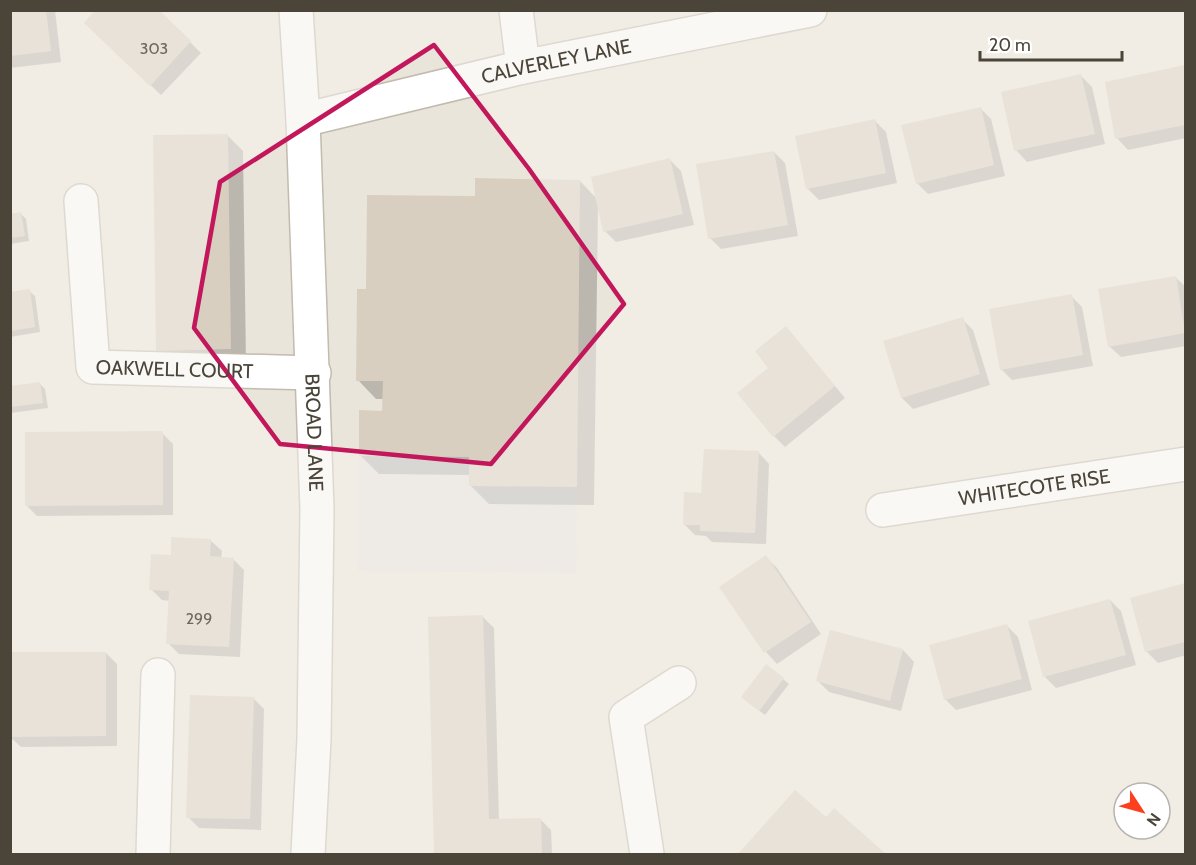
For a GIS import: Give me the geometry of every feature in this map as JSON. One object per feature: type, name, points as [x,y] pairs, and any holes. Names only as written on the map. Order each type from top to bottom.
[{"type":"street","name":"BROAD LANE","points":[[296,10],[314,373],[317,509],[314,739],[308,855]]},
{"type":"street","points":[[516,10],[523,68]]},
{"type":"street","name":"CALVERLEY LANE","points":[[303,120],[523,68],[810,10]]},
{"type":"street","name":"OAKWELL COURT","points":[[81,201],[93,367],[314,373]]},
{"type":"street","name":"WHITECOTE RISE","points":[[883,510],[1185,464]]},
{"type":"street","points":[[153,855],[158,675]]},
{"type":"street","points":[[647,855],[626,717],[679,682]]},
{"type":"highlighted area","points":[[434,45],[529,169],[624,304],[491,464],[280,444],[194,328],[220,182]]},
{"type":"shaded area","points":[[10,11],[1185,11],[1185,854],[11,854]]},
{"type":"shaded area","points":[[359,456],[469,457],[469,486],[577,487],[576,573],[358,571]]},
{"type":"building","points":[[10,10],[46,10],[51,51],[10,56]]},
{"type":"building","points":[[95,10],[159,10],[191,41],[150,86],[84,23]]},
{"type":"building","points":[[1185,65],[1185,125],[1115,139],[1105,82]]},
{"type":"building","points":[[1081,74],[1095,134],[1014,151],[1001,92]]},
{"type":"building","points":[[981,107],[994,165],[916,184],[901,125]]},
{"type":"building","points":[[875,119],[886,173],[806,189],[795,136]]},
{"type":"building","points":[[228,134],[231,349],[156,351],[153,135]]},
{"type":"building","points":[[774,151],[788,225],[708,239],[696,164]]},
{"type":"building","points":[[670,158],[683,214],[603,232],[591,177]]},
{"type":"building","points":[[475,178],[580,180],[577,487],[469,486],[469,457],[359,456],[359,410],[382,411],[383,381],[356,381],[357,289],[366,289],[367,195],[475,196]]},
{"type":"building","points":[[21,212],[25,236],[10,238],[10,214]]},
{"type":"building","points":[[1176,276],[1185,333],[1108,347],[1098,289]]},
{"type":"building","points":[[30,289],[35,327],[10,331],[10,292]]},
{"type":"building","points":[[1072,294],[1083,355],[1000,370],[989,309]]},
{"type":"building","points":[[963,317],[980,374],[901,398],[883,341]]},
{"type":"building","points":[[786,326],[835,386],[773,437],[737,393],[768,368],[755,351]]},
{"type":"building","points":[[40,382],[43,403],[10,407],[10,386]]},
{"type":"building","points":[[163,431],[163,505],[25,506],[25,432]]},
{"type":"building","points":[[704,449],[759,451],[755,533],[700,531],[700,525],[683,525],[684,492],[701,493]]},
{"type":"building","points":[[171,537],[211,539],[210,556],[234,558],[229,647],[166,644],[169,591],[149,590],[151,554],[171,555]]},
{"type":"building","points":[[766,555],[811,622],[764,653],[719,587]]},
{"type":"building","points":[[1185,583],[1185,642],[1145,652],[1130,598]]},
{"type":"building","points":[[1110,599],[1126,655],[1043,677],[1028,621]]},
{"type":"building","points":[[483,615],[489,819],[541,818],[542,854],[434,854],[428,617]]},
{"type":"building","points":[[1007,624],[1022,679],[944,700],[929,645]]},
{"type":"building","points":[[830,630],[903,649],[890,701],[816,681]]},
{"type":"building","points":[[10,652],[106,652],[106,736],[10,737]]},
{"type":"building","points":[[766,664],[784,678],[759,711],[741,697]]},
{"type":"building","points":[[190,695],[254,697],[250,819],[186,818]]},
{"type":"building","points":[[795,790],[826,817],[834,808],[886,854],[738,854]]}]
